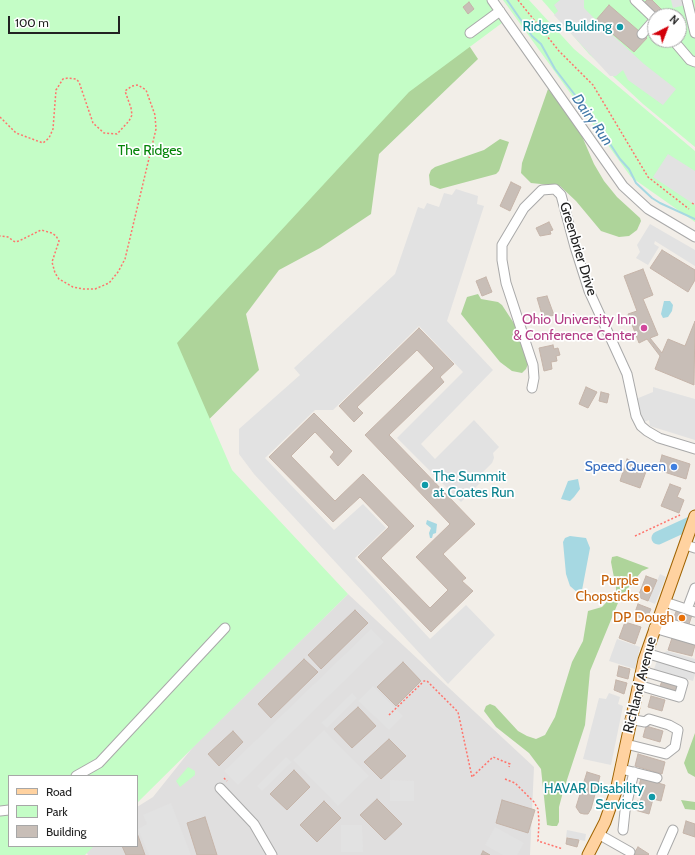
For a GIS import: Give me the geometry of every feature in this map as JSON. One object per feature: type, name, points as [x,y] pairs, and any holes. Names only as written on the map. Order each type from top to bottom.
[{"type":"main road","name":"Richland Avenue","points":[[588,855],[600,835],[608,815],[621,769],[630,719],[646,653],[666,599],[690,546],[695,516]]},
{"type":"street","points":[[492,0],[628,191],[648,209],[695,238]]},
{"type":"street","points":[[635,0],[647,11]]},
{"type":"street","points":[[687,0],[695,33]]},
{"type":"street","points":[[470,33],[500,11]]},
{"type":"street","points":[[642,34],[647,28]]},
{"type":"street","points":[[680,48],[690,60],[695,62]]},
{"type":"street","name":"Greenbrier Drive","points":[[532,388],[534,378],[533,364],[526,339],[506,283],[502,260],[502,245],[524,208],[542,190],[555,188],[561,195],[589,291],[627,374],[636,416],[641,426],[647,432],[659,438],[695,450]]},
{"type":"street","points":[[666,599],[692,605],[695,588]]},
{"type":"street","points":[[666,599],[695,612]]},
{"type":"street","points":[[656,624],[695,632]]},
{"type":"street","points":[[656,624],[695,640]]},
{"type":"street","points":[[78,775],[99,763],[226,628]]},
{"type":"street","points":[[646,653],[695,668]]},
{"type":"street","points":[[638,685],[679,697],[683,683],[642,671]]},
{"type":"street","points":[[626,744],[666,754],[675,747],[678,730],[669,725],[649,719],[645,722],[630,719]]},
{"type":"street","points":[[621,769],[656,778]]},
{"type":"street","points":[[623,830],[625,811],[634,772]]},
{"type":"street","points":[[220,788],[254,824],[272,855]]},
{"type":"street","points":[[662,855],[673,830]]},
{"type":"street","points":[[600,835],[630,852]]},
{"type":"path","points":[[518,0],[559,51],[593,85],[648,177],[689,209]]},
{"type":"path","points":[[0,117],[16,133],[43,143],[52,133],[56,90],[63,80],[68,78],[76,79],[79,82],[90,116],[98,128],[104,132],[117,134],[129,121],[132,115],[125,91],[132,86],[138,85],[146,90],[155,115],[156,129],[125,259],[118,272],[109,283],[95,289],[84,289],[73,287],[59,279],[55,273],[52,262],[58,249],[58,241],[56,236],[52,233],[40,230],[19,242],[15,242],[8,237],[0,236]]},
{"type":"path","points":[[635,536],[680,516]]},
{"type":"path","points":[[389,715],[424,681],[426,681],[458,712],[472,777],[492,757],[510,764],[510,767]]},
{"type":"path","points":[[224,778],[227,781]]},
{"type":"path","points":[[505,779],[515,783],[534,802],[538,809],[537,841],[563,848]]},
{"type":"shaded area","points":[[560,0],[584,0],[584,8],[597,21],[644,64],[676,89],[663,105],[628,80],[623,70],[616,76],[610,76],[554,15],[558,11],[554,5]]},
{"type":"shaded area","points":[[671,0],[683,0],[685,5],[673,8]]},
{"type":"shaded area","points":[[668,154],[695,171],[695,205],[653,177]]},
{"type":"shaded area","points":[[456,189],[478,196],[477,204],[484,206],[447,321],[493,370],[421,444],[435,459],[474,420],[499,447],[493,453],[494,458],[492,463],[481,474],[484,479],[461,502],[397,438],[463,372],[419,326],[333,410],[315,410],[265,458],[334,530],[363,504],[386,528],[355,558],[430,639],[466,605],[495,635],[448,684],[254,474],[239,454],[239,429],[300,375],[294,368],[395,274],[418,207],[424,209],[427,203],[439,207],[444,193],[452,195]]},
{"type":"shaded area","points":[[650,224],[695,250],[695,266],[655,241],[654,244],[659,247],[648,265],[636,258],[640,252],[637,245]]},
{"type":"shaded area","points":[[653,387],[695,399],[695,440],[650,426],[649,420],[644,422],[636,399],[653,392]]},
{"type":"shaded area","points":[[660,574],[666,577],[655,604],[648,601]]},
{"type":"shaded area","points":[[348,594],[534,767],[530,855],[88,855],[84,847],[138,847],[138,806],[153,797],[193,747]]},
{"type":"shaded area","points":[[371,629],[384,642],[238,785],[224,771]]},
{"type":"shaded area","points":[[617,639],[640,647],[635,669],[609,661]]},
{"type":"shaded area","points":[[667,651],[695,659],[695,674],[693,681],[654,669],[659,655]]},
{"type":"shaded area","points":[[373,686],[403,716],[389,730],[358,701]]},
{"type":"shaded area","points":[[352,693],[357,698],[327,728],[321,723]]},
{"type":"shaded area","points":[[609,693],[620,697],[618,704],[623,706],[611,765],[583,759],[599,698],[606,699]]},
{"type":"shaded area","points":[[324,730],[369,776],[338,806],[293,760]]},
{"type":"shaded area","points":[[286,757],[292,762],[262,791],[257,786]]},
{"type":"shaded area","points":[[390,780],[414,781],[414,801],[390,801]]},
{"type":"shaded area","points":[[171,803],[191,855],[149,855],[138,829],[147,824],[143,815]]},
{"type":"shaded area","points":[[341,825],[362,825],[363,852],[341,852]]},
{"type":"shaded area","points":[[495,827],[524,843],[517,855],[503,855],[485,845]]},
{"type":"shaded area","points":[[567,830],[586,834],[585,841],[566,837]]},
{"type":"green space","name":"The Ridges","points":[[0,0],[487,0],[502,23],[409,92],[177,343],[232,470],[348,594],[138,802],[138,775],[8,775],[8,847],[93,847],[85,855],[0,855]]},
{"type":"green space","points":[[503,0],[529,0],[574,49],[695,151],[695,222],[631,177]]},
{"type":"green space","points":[[542,0],[695,0],[695,147],[643,104],[589,54]]},
{"type":"green space","points":[[445,34],[470,47],[478,59],[379,154],[371,214],[320,248],[279,270],[246,314],[259,370],[178,450],[0,419]]},
{"type":"green space","points":[[548,89],[578,127],[594,164],[604,181],[617,197],[640,218],[641,221],[637,230],[629,236],[619,237],[601,231],[576,201],[560,186],[531,183],[521,173],[522,163]]},
{"type":"green space","points":[[500,139],[509,142],[499,171],[496,174],[440,189],[430,185],[429,175],[431,170],[435,167],[484,150]]},
{"type":"green space","points":[[478,294],[481,299],[498,302],[502,305],[517,328],[528,364],[522,373],[512,371],[500,362],[461,314],[467,297]]},
{"type":"green space","points":[[617,556],[649,568],[642,571],[620,598],[590,671],[585,725],[563,792],[559,807],[559,822],[557,826],[547,825],[541,769],[529,753],[496,727],[484,711],[486,706],[490,704],[495,706],[518,731],[536,739],[545,735],[555,717],[572,662],[583,641],[588,611],[602,607],[616,592],[611,562],[612,557]]},
{"type":"green space","points":[[695,733],[695,777],[688,773],[684,763]]},
{"type":"green space","points":[[188,767],[195,771],[195,775],[180,787],[176,781]]},
{"type":"green space","points":[[681,800],[695,802],[695,810],[685,809]]},
{"type":"water","points":[[664,301],[670,301],[673,305],[672,311],[668,317],[663,318],[661,314]]},
{"type":"water","points":[[578,479],[580,489],[574,497],[570,501],[561,499],[568,481]]},
{"type":"water","points":[[427,520],[437,524],[436,533],[433,534],[432,538],[430,538],[429,533],[431,528],[426,524]]},
{"type":"water","points":[[570,536],[586,538],[590,548],[582,590],[578,593],[570,586],[566,574],[563,542],[565,538]]},
{"type":"building","points":[[647,0],[652,0],[660,8],[649,8],[644,3]]},
{"type":"building","points":[[469,2],[474,9],[468,14],[463,7]]},
{"type":"building","name":"Ridges Building","points":[[609,5],[647,38],[634,52],[596,20]]},
{"type":"building","points":[[511,182],[521,187],[510,211],[500,206]]},
{"type":"building","points":[[549,222],[553,230],[550,231],[551,234],[540,236],[536,228]]},
{"type":"building","points":[[662,250],[695,270],[695,280],[688,292],[650,268]]},
{"type":"building","name":"Ohio University Inn & Conference Center","points":[[643,269],[653,295],[643,299],[658,335],[650,338],[662,353],[668,339],[685,346],[695,321],[694,385],[655,369],[660,356],[647,339],[639,343],[628,314],[637,311],[624,276]]},
{"type":"building","points":[[486,277],[492,292],[482,296],[476,281]]},
{"type":"building","points":[[547,296],[554,315],[543,318],[537,298]]},
{"type":"building","name":"The Summit at Coates Run","points":[[419,328],[454,364],[440,377],[444,382],[389,435],[475,524],[443,554],[466,578],[462,581],[473,591],[431,632],[358,557],[389,527],[360,497],[333,522],[269,457],[314,413],[352,451],[338,466],[330,457],[334,452],[315,432],[291,456],[335,501],[363,474],[414,526],[381,558],[430,608],[448,590],[416,557],[450,524],[365,435],[434,368],[417,350],[357,407],[363,413],[354,422],[339,406]]},
{"type":"building","points":[[553,345],[554,349],[558,348],[560,355],[556,356],[557,361],[551,362],[552,369],[544,371],[539,348]]},
{"type":"building","points":[[586,387],[597,392],[588,408],[579,404]]},
{"type":"building","points":[[601,392],[609,394],[607,403],[599,401]]},
{"type":"building","name":"Speed Queen","points":[[662,455],[690,464],[686,479],[658,470]]},
{"type":"building","points":[[627,459],[648,466],[640,488],[620,481]]},
{"type":"building","points":[[670,484],[681,488],[677,497],[684,500],[679,513],[661,506]]},
{"type":"building","name":"Purple Chopsticks","points":[[646,576],[657,580],[648,601],[638,597]]},
{"type":"building","points":[[638,604],[651,609],[646,620],[634,615]]},
{"type":"building","name":"DP Dough","points":[[677,609],[692,615],[688,627],[672,622]]},
{"type":"building","points":[[355,610],[368,623],[321,669],[308,655]]},
{"type":"building","points":[[625,622],[641,627],[635,644],[619,638]]},
{"type":"building","points":[[672,638],[695,645],[692,656],[668,650]]},
{"type":"building","points":[[304,659],[318,672],[271,718],[258,704]]},
{"type":"building","points":[[403,662],[421,681],[396,706],[377,687]]},
{"type":"building","points":[[619,666],[630,669],[628,679],[617,676]]},
{"type":"building","points":[[616,680],[627,683],[624,694],[614,690]]},
{"type":"building","points":[[662,681],[677,686],[675,693],[659,689]]},
{"type":"building","points":[[651,696],[665,700],[662,711],[648,707]]},
{"type":"building","points":[[358,707],[376,726],[352,748],[334,729]]},
{"type":"building","points":[[646,726],[663,731],[660,742],[643,737]]},
{"type":"building","points":[[233,731],[243,742],[219,766],[208,754]]},
{"type":"building","points":[[389,739],[406,756],[381,779],[364,762]]},
{"type":"building","points":[[638,754],[665,762],[662,774],[635,766]]},
{"type":"building","points":[[294,770],[310,787],[287,810],[270,794]]},
{"type":"building","points":[[587,772],[600,776],[591,809],[588,814],[584,814],[580,813],[576,807]]},
{"type":"building","name":"HAVAR Disability Services","points":[[641,778],[665,785],[661,801],[653,799],[649,814],[635,810],[637,801],[640,802],[642,795],[637,794]]},
{"type":"building","points":[[377,799],[402,824],[385,840],[360,815]]},
{"type":"building","points":[[502,800],[535,810],[528,833],[496,823]]},
{"type":"building","points":[[324,801],[341,818],[317,842],[300,825]]},
{"type":"building","points":[[205,817],[217,855],[197,855],[187,823]]},
{"type":"building","points":[[686,821],[695,824],[695,837],[683,833]]},
{"type":"building","points":[[138,836],[145,855],[126,855],[122,847],[138,847]]},
{"type":"building","points":[[567,838],[579,840],[577,847],[566,844]]},
{"type":"building","points":[[638,847],[649,854],[633,855]]},
{"type":"building","points":[[483,851],[490,855],[481,855]]},
{"type":"waterway","name":"Dairy Run","points":[[507,0],[532,36],[541,44],[555,69],[595,121],[620,159],[629,169],[636,183],[652,198],[660,203],[695,219]]},
{"type":"waterway","points":[[658,538],[695,521]]},
{"type":"place","name":"Ridges Building","points":[[620,27]]},
{"type":"place","name":"Ohio University Inn & Conference Center","points":[[644,328]]},
{"type":"place","name":"Speed Queen","points":[[674,467]]},
{"type":"place","name":"The Summit at Coates Run","points":[[425,485]]},
{"type":"place","name":"Purple Chopsticks","points":[[647,589]]},
{"type":"place","name":"DP Dough","points":[[682,618]]},
{"type":"place","name":"HAVAR Disability Services","points":[[652,797]]}]
